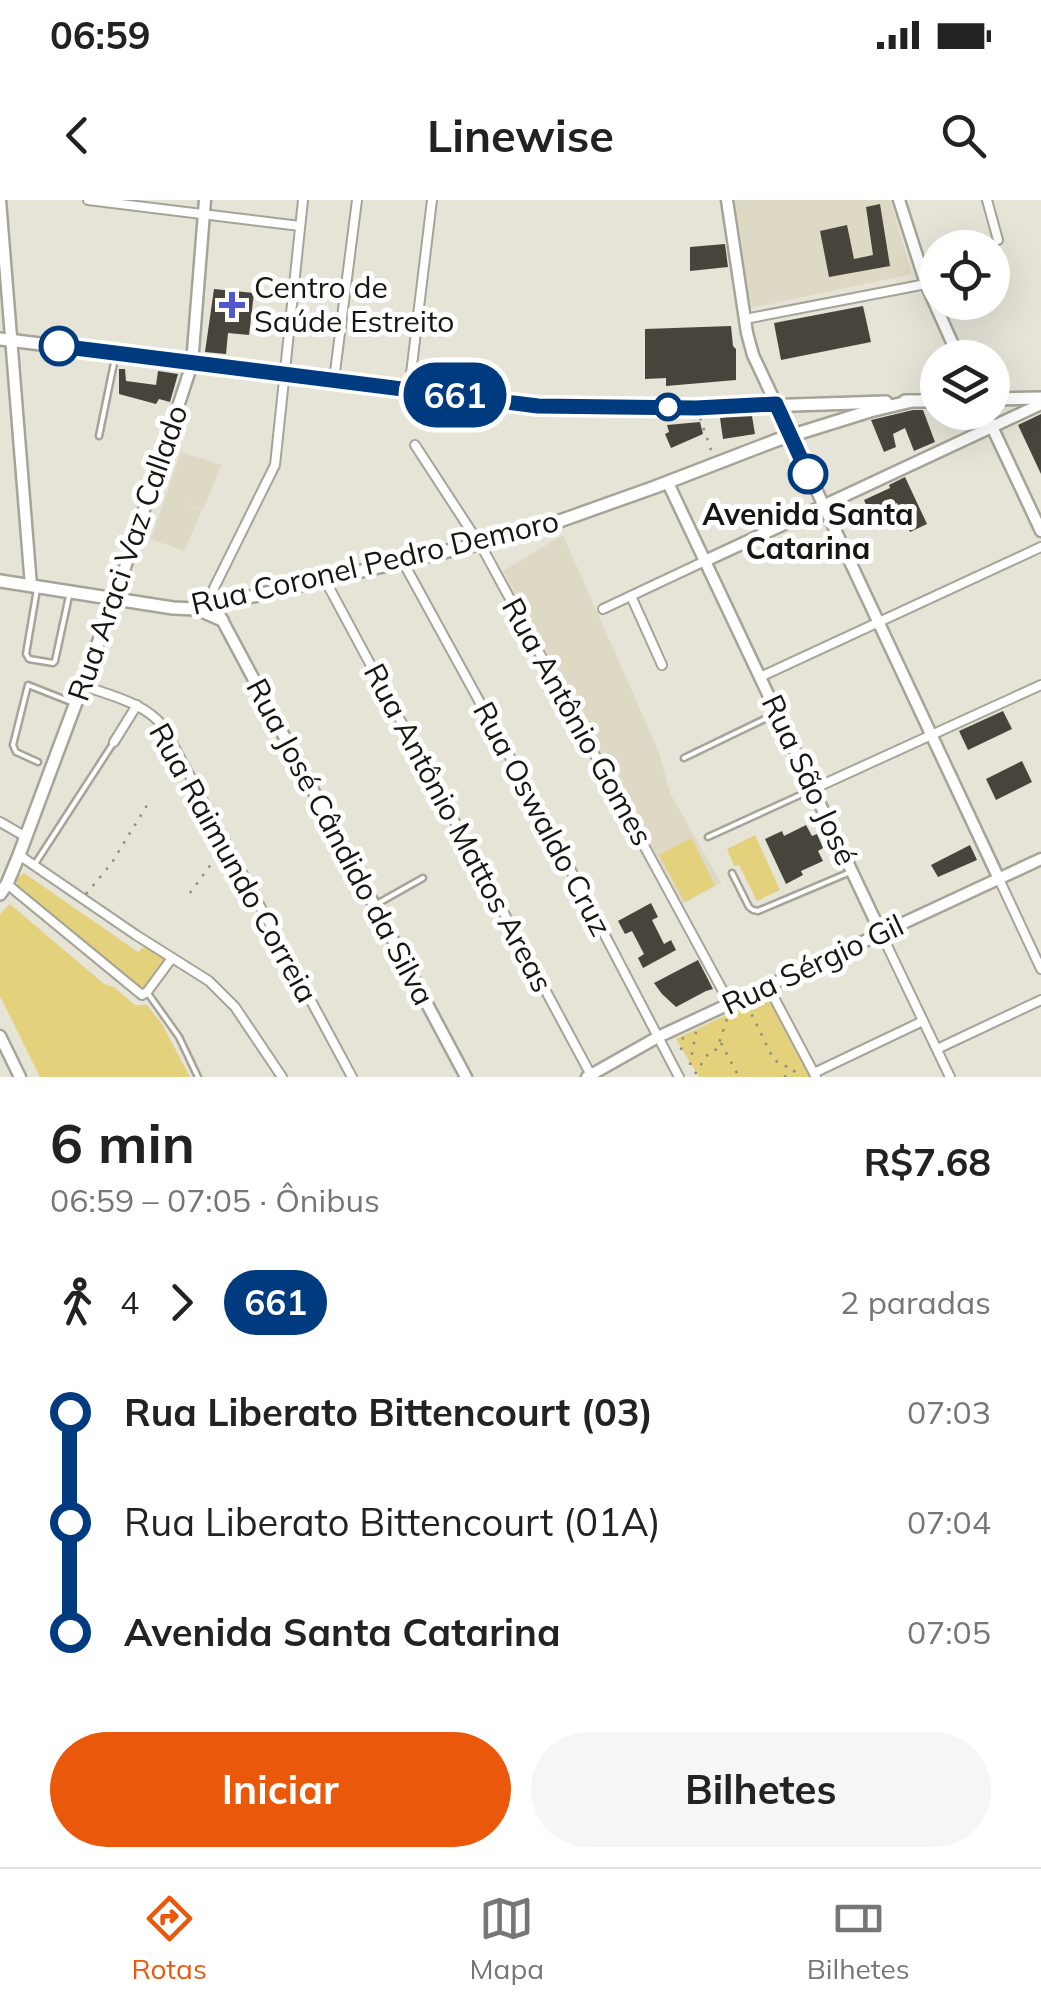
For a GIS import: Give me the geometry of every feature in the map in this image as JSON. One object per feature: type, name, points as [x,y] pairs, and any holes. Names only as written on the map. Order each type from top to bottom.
[{"type":"main road","points":[[5,339],[538,406],[696,408],[920,401]]},
{"type":"main road","points":[[1010,400],[1041,401]]},
{"type":"main road","name":"Rua Coronel Pedro Demoro","points":[[0,581],[196,609],[546,526],[790,436],[912,401]]},
{"type":"main road","name":"Rua Araci Vaz Callado","points":[[4,889],[115,598]]},
{"type":"main road","points":[[196,609],[222,620]]},
{"type":"street","points":[[0,200],[5,339],[34,586]]},
{"type":"street","points":[[88,200],[300,226]]},
{"type":"street","name":"Rua Araci Vaz Callado","points":[[115,598],[192,364],[205,200]]},
{"type":"street","points":[[216,605],[214,588],[274,466],[303,200]]},
{"type":"street","points":[[334,380],[357,200]]},
{"type":"street","points":[[410,390],[432,200]]},
{"type":"street","points":[[727,200],[753,355],[1041,969]]},
{"type":"street","points":[[899,200],[920,265]]},
{"type":"street","points":[[986,200],[995,230]]},
{"type":"street","points":[[744,318],[920,285]]},
{"type":"street","points":[[1010,417],[1041,401]]},
{"type":"street","points":[[604,609],[986,430]]},
{"type":"street","points":[[993,430],[1041,531]]},
{"type":"street","name":"Rua Antônio Gomes","points":[[415,445],[480,544],[730,1008]]},
{"type":"street","name":"Rua São José","points":[[668,482],[950,1077]]},
{"type":"street","points":[[760,677],[1041,546]]},
{"type":"street","name":"Rua Oswaldo Cruz","points":[[404,562],[678,1077]]},
{"type":"street","name":"Rua Antônio Mattos Areas","points":[[325,580],[590,1076]]},
{"type":"street","points":[[631,596],[662,664]]},
{"type":"street","name":"Rua José Cândido da Silva","points":[[216,605],[466,1077]]},
{"type":"street","name":"Rua Raimundo Correia","points":[[82,685],[137,705],[163,726],[352,1077]]},
{"type":"street","points":[[814,790],[1041,685]]},
{"type":"street","points":[[114,742],[137,705]]},
{"type":"street","points":[[0,822],[26,837]]},
{"type":"street","points":[[19,855],[194,970],[222,993],[282,1077]]},
{"type":"street","name":"Rua Sérgio Gil","points":[[590,1076],[658,1038],[730,1008],[1041,860]]},
{"type":"street","points":[[4,889],[142,995],[172,958]]},
{"type":"street","points":[[771,992],[815,1075],[923,1020]]},
{"type":"street","points":[[936,1049],[1041,1000]]},
{"type":"street","points":[[0,1036],[20,1077]]},
{"type":"lane","points":[[98,436],[116,354]]},
{"type":"lane","points":[[34,586],[26,654],[30,659],[52,663],[57,656],[70,591]]},
{"type":"lane","points":[[38,762],[16,752],[13,745],[28,685],[76,703]]},
{"type":"lane","points":[[684,758],[778,713]]},
{"type":"lane","points":[[34,866],[114,742]]},
{"type":"lane","points":[[708,837],[814,790]]},
{"type":"lane","points":[[732,873],[749,907],[758,911],[852,872]]},
{"type":"lane","points":[[374,905],[423,878]]},
{"type":"lane","points":[[147,992],[179,1037],[198,1077]]},
{"type":"path","points":[[696,408],[716,464]]},
{"type":"path","points":[[82,898],[111,864],[149,802]]},
{"type":"path","points":[[190,893],[226,844]]},
{"type":"path","points":[[746,1004],[774,1060],[794,1071]]},
{"type":"path","points":[[696,1074],[708,1054],[717,1049],[730,1008]]},
{"type":"path","points":[[690,1065],[696,1028]]},
{"type":"path","points":[[682,1050],[684,1034]]},
{"type":"path","points":[[720,1040],[739,1077]]},
{"type":"path","points":[[784,1077],[809,1064]]},
{"type":"shaded area","points":[[735,200],[890,200],[912,274],[751,308]]},
{"type":"shaded area","points":[[181,452],[222,465],[203,509],[180,502],[202,510],[184,551],[151,539]]},
{"type":"shaded area","points":[[563,535],[659,752],[670,793],[721,883],[683,904],[503,571]]},
{"type":"shaded area","points":[[755,835],[780,890],[757,901],[727,849]]},
{"type":"shaded area","points":[[691,838],[715,885],[685,902],[659,855]]},
{"type":"shaded area","points":[[24,873],[138,952],[144,947],[163,956],[163,963],[142,990],[17,886],[17,878]]},
{"type":"shaded area","points":[[10,904],[104,984],[114,987],[135,1005],[147,1005],[162,1024],[190,1077],[40,1077],[0,996],[0,914]]},
{"type":"shaded area","points":[[768,995],[811,1077],[699,1077],[676,1039]]},
{"type":"building","points":[[880,204],[890,266],[829,277],[820,231],[847,225],[854,259],[873,255],[866,207]]},
{"type":"building","points":[[725,244],[728,267],[690,271],[690,247]]},
{"type":"building","name":"Centro de Saúde Estreito","points":[[214,289],[254,293],[249,335],[228,333],[226,354],[205,352]]},
{"type":"building","points":[[863,306],[871,342],[781,360],[774,323]]},
{"type":"building","points":[[731,326],[736,380],[666,386],[666,378],[645,379],[645,329]]},
{"type":"building","points":[[119,369],[125,369],[126,381],[156,385],[158,371],[178,374],[170,402],[159,399],[156,404],[119,394]]},
{"type":"building","points":[[920,410],[920,430],[930,430],[935,442],[914,451],[905,428],[893,434],[896,447],[884,452],[871,420]]},
{"type":"building","points":[[1041,414],[1041,474],[1018,425]]},
{"type":"building","points":[[752,416],[755,434],[723,439],[720,418]]},
{"type":"building","points":[[700,422],[703,434],[671,448],[665,434],[669,432],[667,425]]},
{"type":"building","points":[[905,477],[927,524],[910,532],[897,503],[871,516],[864,500]]},
{"type":"building","points":[[1003,711],[1012,729],[968,750],[959,731]]},
{"type":"building","points":[[1022,761],[1032,782],[996,800],[986,779]]},
{"type":"building","points":[[806,825],[812,836],[817,834],[823,861],[801,871],[803,875],[786,884],[765,839],[782,831],[784,836]]},
{"type":"building","points":[[970,845],[977,860],[938,877],[931,865]]},
{"type":"building","points":[[651,903],[658,917],[652,920],[664,944],[671,940],[676,950],[643,968],[638,958],[644,954],[632,931],[625,934],[618,921]]},
{"type":"building","points":[[698,960],[713,989],[676,1007],[654,983]]},
{"type":"bus line","name":"661","points":[[59,346],[538,406],[696,408],[776,404],[808,474]]},
{"type":"place","name":"Centro de Saúde Estreito","points":[[232,305]]},
{"type":"place","name":"Avenida Santa Catarina","points":[[808,474]]}]
